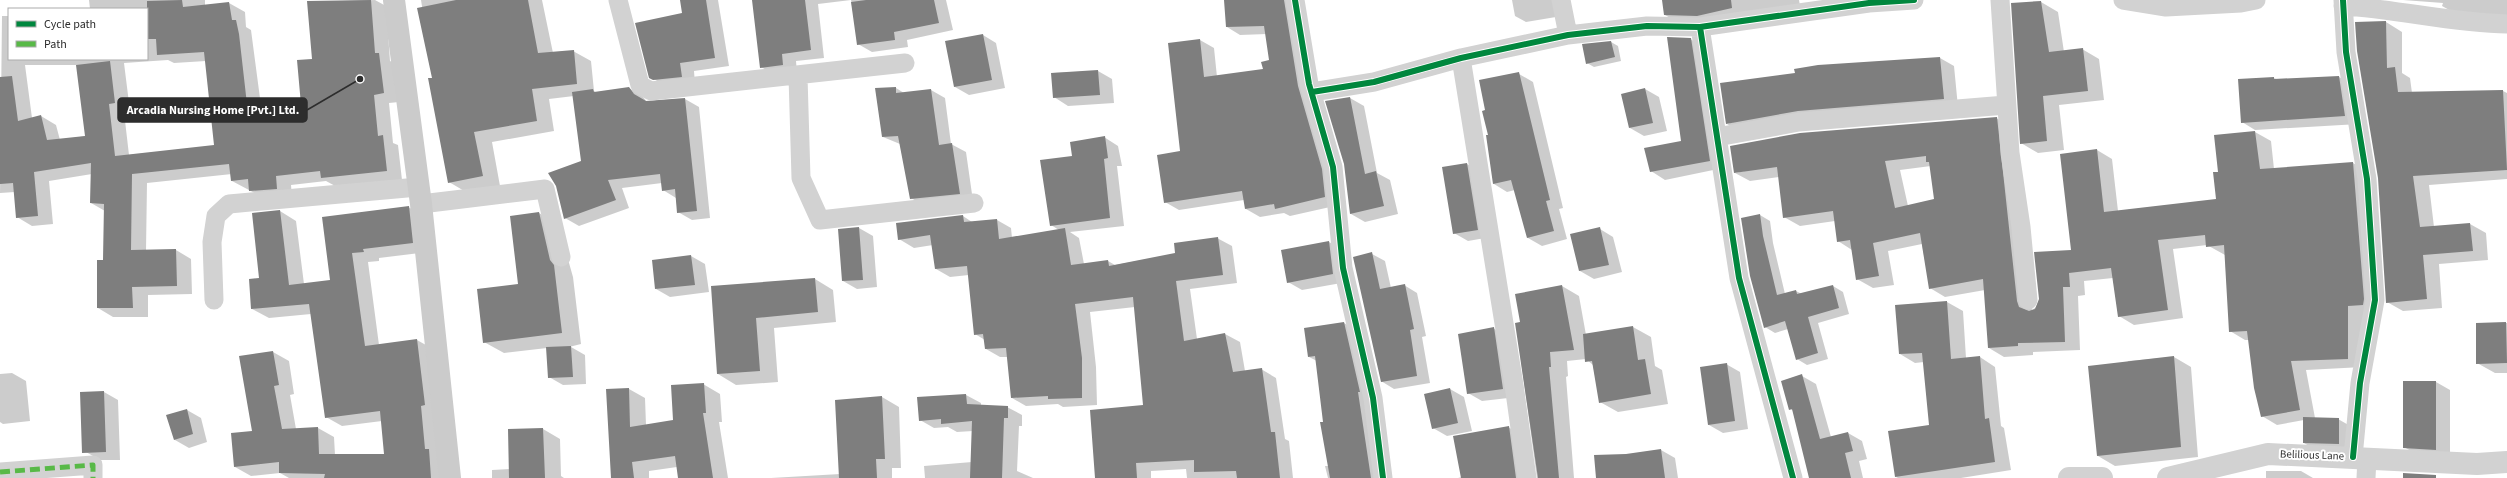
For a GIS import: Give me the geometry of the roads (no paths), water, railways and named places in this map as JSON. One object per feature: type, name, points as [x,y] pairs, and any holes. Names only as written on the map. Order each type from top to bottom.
[{"type":"main road","points":[[394,0],[419,195],[450,478]]},
{"type":"street","points":[[618,0],[640,85],[651,91],[905,63]]},
{"type":"street","points":[[1295,0],[1312,92],[1333,167],[1343,268],[1373,398],[1384,478]]},
{"type":"street","points":[[1561,0],[1568,35]]},
{"type":"street","points":[[1312,92],[1374,82],[1461,58],[1568,35],[1647,26],[1700,27],[1869,2],[1914,0]]},
{"type":"street","points":[[2000,0],[2006,105],[2028,300]]},
{"type":"street","points":[[2123,0],[2166,7],[2240,3],[2256,0]]},
{"type":"street","points":[[2362,464],[2360,383],[2375,300],[2367,179],[2346,52],[2343,3],[2475,23],[2507,24]]},
{"type":"street","points":[[1700,27],[1739,278],[1793,478]]},
{"type":"street","points":[[1461,58],[1514,385],[1526,478]]},
{"type":"street","points":[[798,76],[801,178],[820,220],[974,203]]},
{"type":"street","points":[[1717,137],[1799,122],[2006,105]]},
{"type":"street","points":[[214,300],[212,242],[216,216],[229,204],[545,189],[561,257]]},
{"type":"street","name":"Belilious Lane","points":[[2168,478],[2268,454],[2362,464],[2477,464],[2507,462]]},
{"type":"street","points":[[0,472],[93,466],[93,478]]},
{"type":"street","points":[[2069,478],[2102,478]]},
{"type":"place","name":"Arcadia Nursing Home [Pvt.] Ltd.","points":[[360,79]]}]
